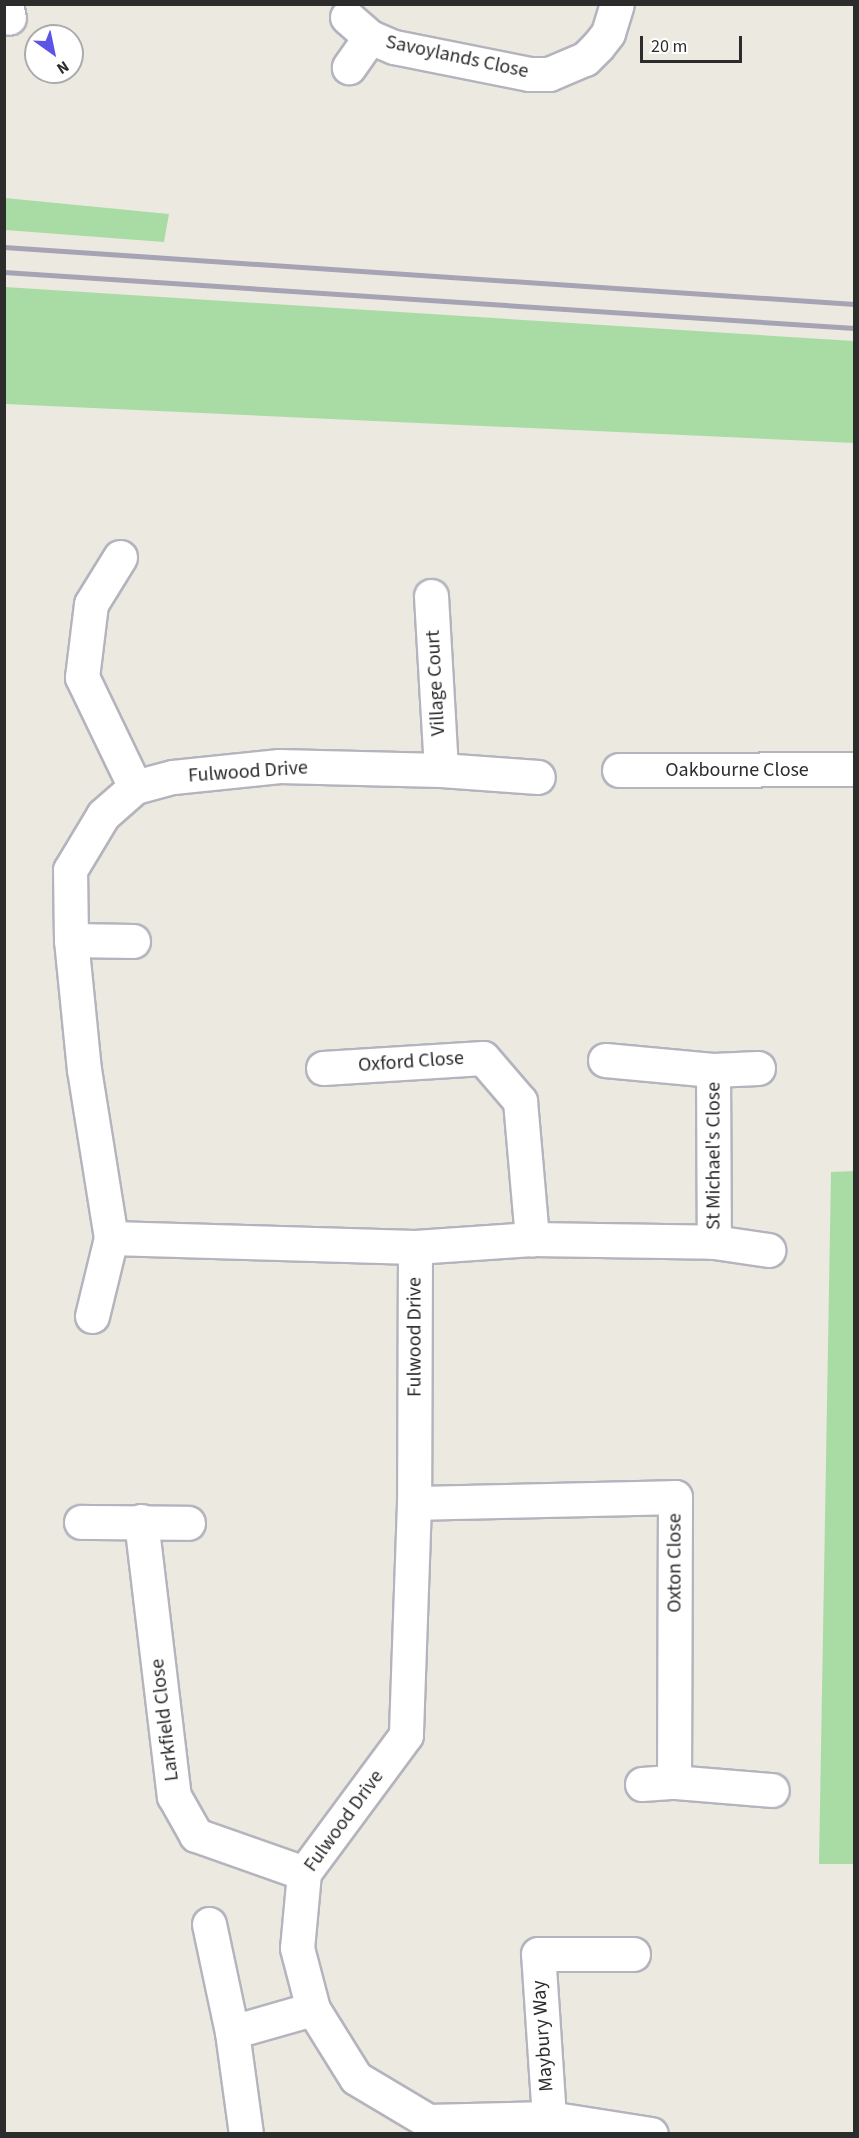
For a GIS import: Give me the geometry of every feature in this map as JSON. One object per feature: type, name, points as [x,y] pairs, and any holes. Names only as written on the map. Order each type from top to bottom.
[{"type":"street","name":"Savoylands Close","points":[[349,67],[359,27],[394,47],[529,74],[549,74],[567,69],[598,46],[608,33],[617,4]]},
{"type":"street","points":[[120,557],[91,604],[82,677],[135,787]]},
{"type":"street","name":"Village Court","points":[[431,596],[441,770]]},
{"type":"street","name":"Fulwood Drive","points":[[92,1316],[111,1238],[84,1070],[70,940],[70,870],[103,815],[135,787],[173,777],[279,766],[441,770],[538,777]]},
{"type":"street","name":"Oakbourne Close","points":[[619,770],[855,769]]},
{"type":"street","points":[[70,940],[133,941]]},
{"type":"street","name":"Oxford Close","points":[[323,1068],[483,1058],[520,1101],[532,1239]]},
{"type":"street","name":"St Michael's Close","points":[[605,1060],[713,1070],[758,1068]]},
{"type":"street","name":"St Michael's Close","points":[[713,1070],[714,1242]]},
{"type":"street","points":[[111,1238],[415,1247],[532,1239],[714,1242],[768,1250]]},
{"type":"street","name":"Fulwood Drive","points":[[415,1247],[414,1503],[406,1735],[304,1873],[297,1948],[313,2009],[356,2078],[426,2127],[549,2118],[651,2133]]},
{"type":"street","name":"Oxton Close","points":[[414,1503],[675,1497],[658,1783],[772,1790]]},
{"type":"street","name":"Larkfield Close","points":[[141,1521],[174,1796],[196,1835],[304,1873]]},
{"type":"street","points":[[81,1522],[188,1523]]},
{"type":"street","points":[[209,1924],[232,2032],[246,2133]]},
{"type":"street","name":"Maybury Way","points":[[549,2118],[538,1954],[633,1954]]},
{"type":"street","points":[[232,2032],[313,2009]]},
{"type":"green space","points":[[5,198],[169,214],[164,242],[5,230]]},
{"type":"green space","points":[[5,287],[854,341],[854,443],[5,404]]},
{"type":"green space","points":[[854,1171],[854,1864],[819,1864],[831,1172]]},
{"type":"railway","points":[[4,247],[854,304]]},
{"type":"railway","points":[[4,272],[854,328]]}]
